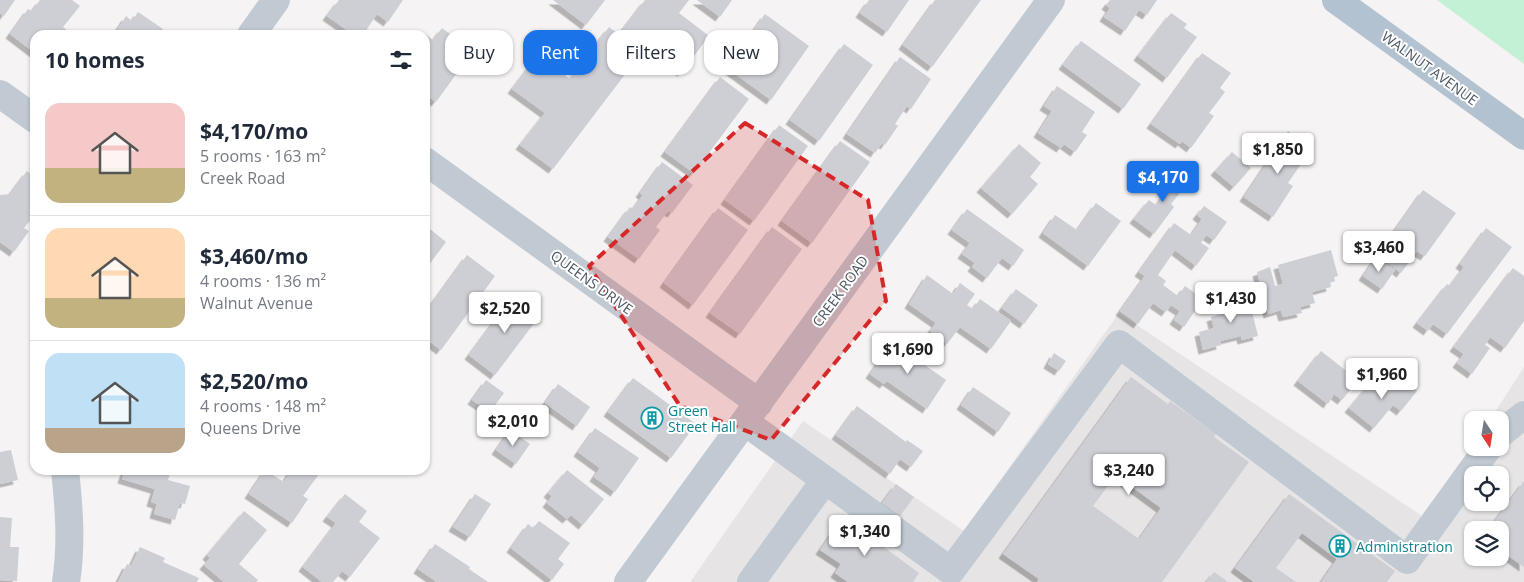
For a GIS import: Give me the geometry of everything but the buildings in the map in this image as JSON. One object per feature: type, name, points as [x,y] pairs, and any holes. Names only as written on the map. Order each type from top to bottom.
[{"type":"main road","name":"WALNUT AVENUE","points":[[1336,0],[1524,136]]},
{"type":"street","points":[[255,30],[276,0]]},
{"type":"street","name":"CREEK ROAD","points":[[628,582],[1051,0]]},
{"type":"street","points":[[0,94],[30,115]]},
{"type":"street","name":"QUEENS DRIVE","points":[[430,165],[752,412],[825,480],[951,571],[1119,344],[1407,560],[1482,456]]},
{"type":"street","points":[[1509,427],[1524,415]]},
{"type":"street","points":[[65,475],[70,524],[70,559],[66,582]]},
{"type":"street","points":[[751,582],[825,480]]},
{"type":"highlighted area","points":[[745,123],[868,200],[886,301],[771,440],[680,406],[589,266]]},
{"type":"shaded area","points":[[1119,313],[1425,518],[1464,482],[1464,511],[1509,511],[1509,466],[1481,466],[1491,456],[1509,456],[1509,411],[1496,411],[1524,367],[1524,582],[690,582],[803,421],[964,531]]},
{"type":"green space","points":[[1437,0],[1524,0],[1524,64]]},
{"type":"place","name":"Green Street Hall","points":[[652,418]]},
{"type":"place","name":"Administration","points":[[1340,546]]}]
